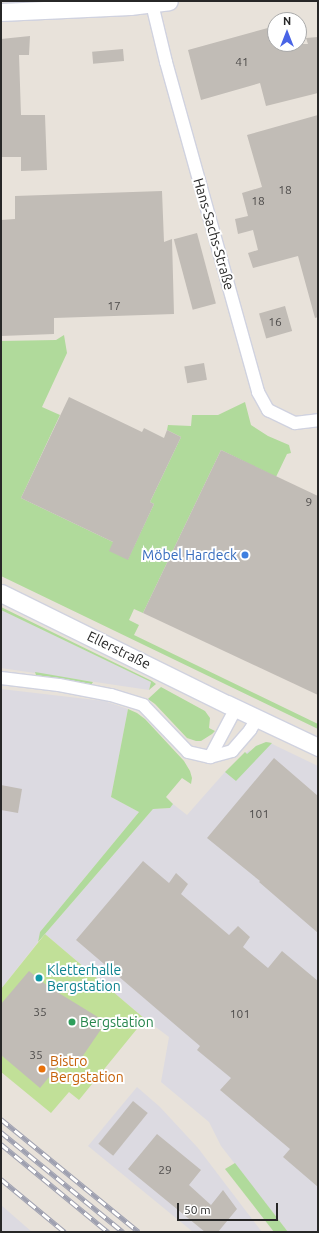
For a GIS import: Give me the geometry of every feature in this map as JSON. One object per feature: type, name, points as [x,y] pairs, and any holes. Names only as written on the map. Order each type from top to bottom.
[{"type":"main road","points":[[1,12],[34,6],[152,4],[169,1]]},
{"type":"main road","name":"Ellerstraße","points":[[1,593],[257,719],[318,747]]},
{"type":"street","name":"Hans-Sachs-Straße","points":[[152,4],[166,62],[258,392],[268,410],[295,423],[318,420]]},
{"type":"street","points":[[1,678],[59,685],[112,695],[143,705],[188,752],[210,757],[232,751],[250,730],[257,719]]},
{"type":"street","points":[[210,757],[236,708]]},
{"type":"shaded area","points":[[1,610],[151,682],[149,690],[1,668]]},
{"type":"shaded area","points":[[1,689],[104,701],[128,709],[111,797],[139,812],[40,932],[38,942],[1,989]]},
{"type":"shaded area","points":[[268,742],[318,766],[318,1232],[288,1232],[221,1146],[209,1122],[161,1082],[169,1037],[145,1019],[45,934],[153,809],[170,808],[173,804],[187,815],[225,772],[249,750],[251,751],[256,746]]},
{"type":"shaded area","points":[[137,1087],[160,1107],[198,1148],[262,1232],[193,1232],[88,1146]]},
{"type":"shaded area","points":[[1,1205],[32,1232],[1,1232]]},
{"type":"green space","points":[[64,335],[67,353],[42,407],[60,415],[21,498],[113,542],[128,559],[154,504],[150,502],[181,437],[167,430],[168,425],[191,426],[192,415],[218,415],[245,402],[251,425],[268,436],[289,445],[291,453],[287,454],[276,477],[221,450],[143,613],[134,609],[129,620],[139,625],[134,635],[318,724],[318,729],[1,576],[1,341],[56,340]]},
{"type":"green space","points":[[1,607],[156,684],[149,690],[151,682],[1,610]]},
{"type":"green space","points":[[35,672],[93,682],[91,685],[42,677],[36,675]]},
{"type":"green space","points":[[161,687],[205,711],[210,718],[209,728],[215,731],[201,741],[187,738],[155,704],[148,699]]},
{"type":"green space","points":[[128,709],[145,719],[184,761],[190,771],[192,778],[191,784],[182,778],[166,797],[173,804],[170,808],[153,809],[38,942],[40,932],[139,812],[111,797]]},
{"type":"green space","points":[[266,742],[272,743],[236,781],[225,772],[245,752],[247,754],[256,746]]},
{"type":"green space","name":"Bergstation","points":[[45,934],[145,1019],[79,1100],[69,1092],[51,1113],[1,1072],[1,989]]},
{"type":"green space","points":[[235,1163],[288,1232],[274,1232],[225,1169]]},
{"type":"building","points":[[267,28],[267,52],[307,52],[307,38],[318,37],[318,93],[266,106],[260,83],[201,100],[188,50]]},
{"type":"building","points":[[30,36],[29,55],[19,55],[21,115],[45,115],[47,170],[21,171],[21,157],[1,157],[1,39]]},
{"type":"building","points":[[123,49],[124,61],[93,64],[92,52]]},
{"type":"building","points":[[318,115],[318,317],[315,318],[298,256],[253,268],[248,253],[258,250],[253,230],[238,234],[235,219],[248,216],[242,193],[262,187],[247,135]]},
{"type":"building","points":[[162,191],[164,242],[172,239],[174,314],[54,318],[54,334],[1,336],[1,220],[15,219],[15,196]]},
{"type":"building","points":[[197,233],[216,304],[193,310],[174,239]]},
{"type":"building","points":[[285,306],[292,331],[266,338],[259,313]]},
{"type":"building","points":[[204,363],[207,380],[187,383],[184,366]]},
{"type":"building","points":[[69,397],[142,432],[144,428],[164,438],[167,430],[181,437],[150,502],[154,504],[128,560],[109,551],[113,542],[21,498]]},
{"type":"building","name":"Möbel Hardeck","points":[[221,450],[318,496],[318,695],[143,613]]},
{"type":"building","points":[[274,758],[318,796],[318,933],[259,882],[260,881],[207,838]]},
{"type":"building","points":[[1,785],[22,789],[18,813],[1,810]]},
{"type":"building","points":[[143,861],[169,883],[176,873],[188,884],[181,894],[229,935],[238,926],[250,937],[243,947],[268,968],[282,951],[318,981],[318,1187],[283,1157],[290,1149],[220,1090],[231,1078],[197,1050],[200,1046],[76,940]]},
{"type":"building","points":[[29,971],[49,987],[106,1022],[78,1063],[69,1053],[40,1088],[1,1055],[1,1004]]},
{"type":"building","points":[[133,1101],[148,1113],[113,1156],[98,1144]]},
{"type":"building","points":[[157,1134],[201,1170],[189,1185],[211,1205],[223,1190],[237,1209],[218,1232],[205,1232],[128,1169]]},
{"type":"railway","points":[[1,1119],[139,1232]]},
{"type":"railway","points":[[1,1132],[123,1232]]},
{"type":"railway","points":[[1,1144],[108,1232]]},
{"type":"railway","points":[[1,1179],[65,1232]]},
{"type":"place","name":"Möbel Hardeck","points":[[245,555]]},
{"type":"place","name":"Kletterhalle Bergstation","points":[[39,978]]},
{"type":"place","name":"Bergstation","points":[[72,1022]]},
{"type":"place","name":"Bistro Bergstation","points":[[42,1069]]}]
